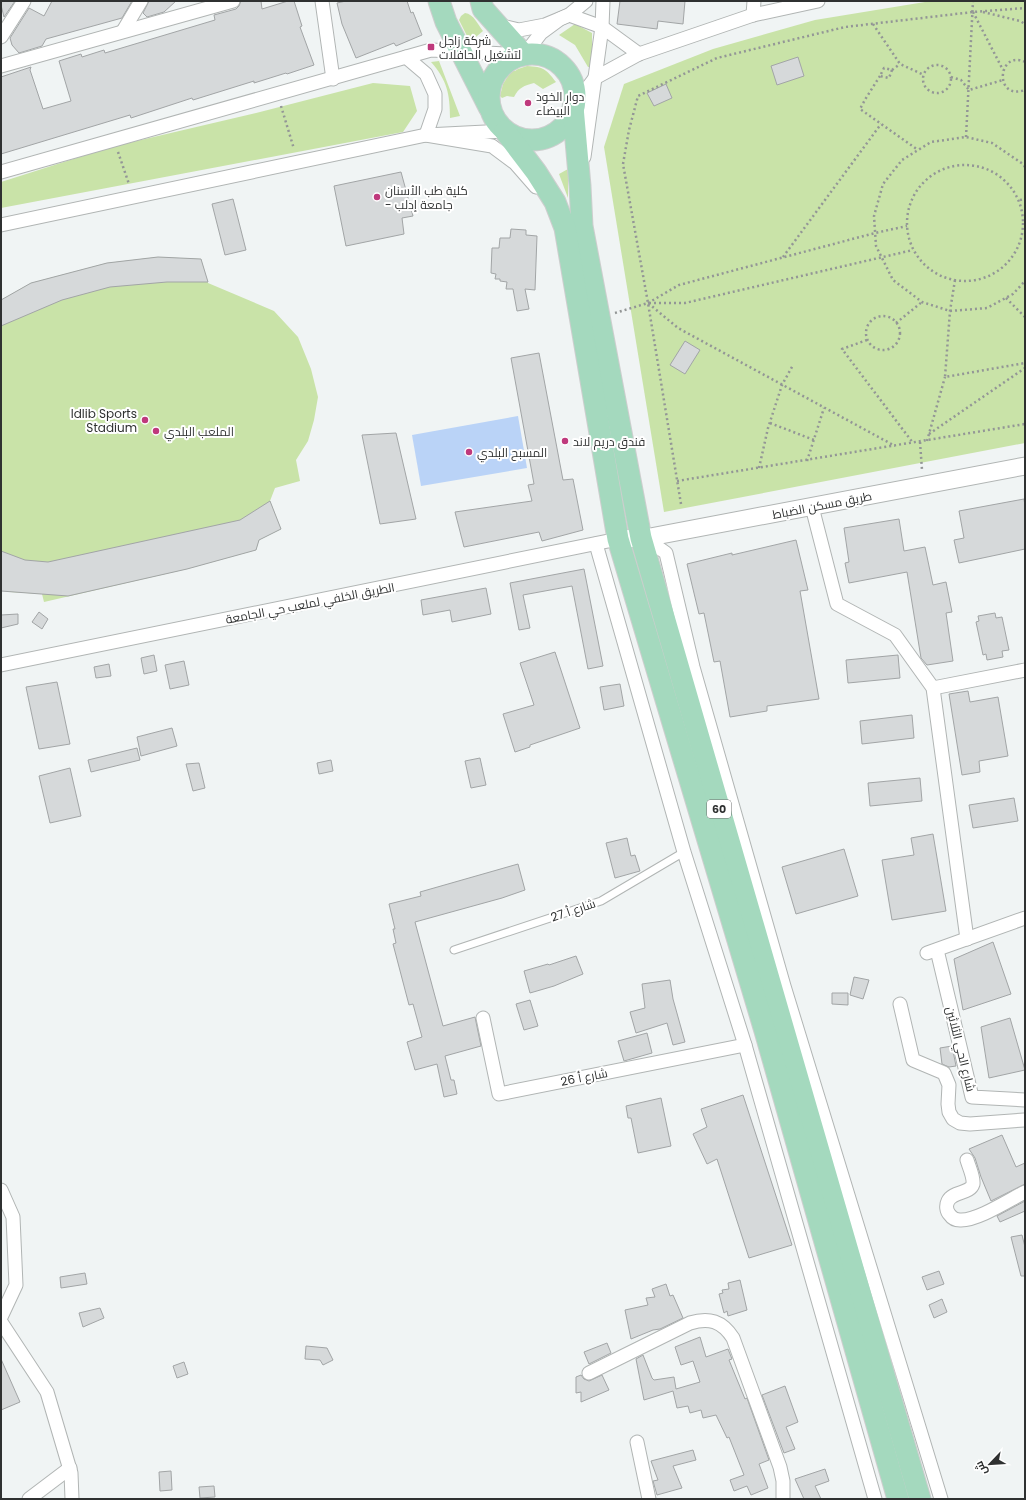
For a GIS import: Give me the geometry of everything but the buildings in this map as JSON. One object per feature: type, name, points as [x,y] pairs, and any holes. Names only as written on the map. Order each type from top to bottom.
[{"type":"main road","points":[[439,1],[446,22],[494,117],[505,130],[512,135],[524,139],[538,140],[547,138],[562,128],[568,121],[573,107],[574,91],[568,75],[563,68],[549,58],[533,54],[524,55],[515,58],[500,68],[495,75],[489,92],[491,109]]},
{"type":"main road","points":[[481,1],[483,9],[524,55]]},
{"type":"main road","name":"60","points":[[573,107],[582,226],[643,538],[920,1499]]},
{"type":"main road","name":"60","points":[[505,130],[536,172],[555,202],[565,228],[618,539],[765,1031],[898,1499]]},
{"type":"street","points":[[1,37],[24,1]]},
{"type":"street","points":[[123,32],[141,1]]},
{"type":"street","points":[[1,66],[233,1]]},
{"type":"street","points":[[322,1],[333,78]]},
{"type":"street","points":[[431,50],[524,55],[540,33],[560,19],[569,15],[586,1]]},
{"type":"street","points":[[580,186],[596,78],[602,27],[603,1]]},
{"type":"street","points":[[753,15],[754,1]]},
{"type":"street","points":[[573,107],[596,78],[639,54],[753,15],[818,1]]},
{"type":"street","points":[[498,25],[519,30],[545,25],[569,15],[602,27],[639,54]]},
{"type":"street","points":[[1,172],[431,50],[441,45],[445,38],[446,22]]},
{"type":"street","points":[[406,56],[426,74],[435,94],[435,109],[426,135]]},
{"type":"street","points":[[1,225],[426,135],[505,130]]},
{"type":"street","points":[[426,135],[492,146],[515,163],[558,212]]},
{"type":"street","name":"طريق مسكن الضباط","points":[[618,539],[643,538],[1025,466]]},
{"type":"street","points":[[812,507],[838,604],[895,635],[933,688],[967,939],[1025,918]]},
{"type":"street","points":[[643,538],[666,553],[693,667],[784,986],[941,1499]]},
{"type":"street","name":"الطريق الخلفي لملعب حي الجامعة","points":[[1,665],[618,539]]},
{"type":"street","points":[[596,544],[684,852],[745,1045],[875,1499]]},
{"type":"street","points":[[933,688],[1025,670]]},
{"type":"street","name":"شارع الحي الثلاثين","points":[[967,939],[932,952],[972,1097],[1020,1099]]},
{"type":"street","points":[[900,1004],[913,1060],[944,1073],[949,1085],[948,1104],[949,1112],[953,1119],[960,1123],[970,1124],[1024,1122],[1020,1099]]},
{"type":"street","name":"شارع أ 26","points":[[484,1018],[499,1094],[745,1045]]},
{"type":"street","points":[[967,1160],[973,1180],[972,1186],[970,1189],[953,1195],[946,1205],[948,1213],[954,1219],[961,1220],[976,1216],[1025,1192]]},
{"type":"street","points":[[1,1190],[13,1217],[16,1285],[1,1317]]},
{"type":"street","points":[[589,1373],[690,1323],[704,1320],[723,1326],[733,1338],[780,1467],[783,1481],[784,1499]]},
{"type":"street","points":[[1,1322],[5,1337],[47,1392],[70,1468],[72,1499]]},
{"type":"street","points":[[637,1442],[649,1499]]},
{"type":"street","points":[[29,1499],[70,1468]]},
{"type":"lane","name":"شارع أ 27","points":[[454,950],[601,901],[684,852]]},
{"type":"path","points":[[966,138],[970,90],[973,1]]},
{"type":"path","points":[[681,504],[648,303],[623,164],[629,130],[638,96],[717,58],[844,27],[979,11],[1025,8]]},
{"type":"path","points":[[979,11],[1020,21],[1025,24]]},
{"type":"path","points":[[973,12],[1003,70],[1003,80],[1006,85],[1013,91],[1019,92],[1025,90]]},
{"type":"path","points":[[873,24],[900,64],[924,75]]},
{"type":"path","points":[[1003,70],[1006,65],[1014,60],[1025,62]]},
{"type":"path","points":[[880,76],[888,78],[892,70],[900,64]]},
{"type":"path","points":[[937,65],[945,67],[951,76],[950,86],[943,92],[933,92],[926,87],[924,75],[928,68],[937,65]]},
{"type":"path","points":[[892,70],[884,68],[860,109],[918,150]]},
{"type":"path","points":[[951,76],[961,80],[970,90]]},
{"type":"path","points":[[970,90],[1003,80]]},
{"type":"path","points":[[280,102],[294,150]]},
{"type":"path","points":[[783,258],[881,124]]},
{"type":"path","points":[[1025,167],[1023,164],[992,143],[966,138],[931,142],[902,160],[883,184],[874,216],[876,246],[893,280],[922,302],[950,311],[986,308],[1013,294],[1025,280]]},
{"type":"path","points":[[116,146],[129,184]]},
{"type":"path","points":[[952,165],[981,165],[1004,178],[1020,200],[1025,220],[1020,244],[1007,264],[988,277],[962,282],[936,274],[925,266],[912,250],[906,220],[910,200],[926,178],[952,165]]},
{"type":"path","points":[[1020,200],[1025,198]]},
{"type":"path","points":[[599,318],[648,303],[679,285],[875,233],[907,226]]},
{"type":"path","points":[[648,303],[685,303],[912,250]]},
{"type":"path","points":[[927,441],[945,377],[950,311],[955,280]]},
{"type":"path","points":[[1006,298],[1025,317]]},
{"type":"path","points":[[896,323],[922,302]]},
{"type":"path","points":[[648,303],[678,328],[895,447]]},
{"type":"path","points":[[884,316],[890,318],[899,328],[897,342],[893,346],[884,350],[878,350],[867,340],[866,334],[868,326],[871,321],[876,318],[884,316]]},
{"type":"path","points":[[867,340],[842,349],[913,444]]},
{"type":"path","points":[[945,377],[1025,363]]},
{"type":"path","points":[[759,468],[770,423],[782,384],[793,365]]},
{"type":"path","points":[[929,434],[1025,368]]},
{"type":"path","points":[[808,461],[824,408]]},
{"type":"path","points":[[770,423],[814,440]]},
{"type":"path","points":[[677,481],[895,447],[1025,424]]},
{"type":"path","points":[[920,442],[921,463],[925,485]]},
{"type":"green space","points":[[931,1],[1025,1],[1025,443],[664,512],[604,147],[624,84],[713,49],[815,20]]},
{"type":"green space","points":[[465,13],[471,15],[483,31],[470,42],[459,20]]},
{"type":"green space","points":[[575,24],[592,33],[592,54],[590,67],[588,67],[575,45],[559,35]]},
{"type":"green space","points":[[439,61],[460,116],[450,118],[448,94],[444,81],[431,62]]},
{"type":"green space","points":[[527,66],[541,68],[550,74],[556,82],[543,89],[534,83],[527,85],[522,87],[514,97],[507,96],[502,98],[500,96],[503,84],[512,70],[515,71]]},
{"type":"green space","points":[[373,83],[410,86],[417,111],[403,132],[1,208],[1,182],[111,147],[260,112]]},
{"type":"green space","points":[[568,169],[568,198],[559,174]]},
{"type":"green space","name":"الملعب البلدي","points":[[158,257],[201,259],[208,283],[274,311],[298,337],[311,369],[318,397],[308,441],[296,460],[300,481],[275,488],[270,501],[281,529],[259,540],[256,550],[187,569],[44,602],[42,594],[10,592],[1,589],[1,300],[31,283],[107,263]]},
{"type":"water","name":"المسبح البلدي","points":[[518,416],[527,468],[421,486],[412,435]]},
{"type":"place","name":"شركة زاجل لتشغيل الحافلات","points":[[431,47]]},
{"type":"place","name":"دوار الخوذ البيضاء","points":[[528,103]]},
{"type":"place","name":"كلية طب الأسنان - جامعة إدلب","points":[[377,197]]},
{"type":"place","name":"Idlib Sports Stadium","points":[[145,420]]},
{"type":"place","name":"الملعب البلدي","points":[[156,431]]},
{"type":"place","name":"فندق دريم لاند","points":[[565,441]]},
{"type":"place","name":"المسبح البلدي","points":[[469,452]]}]
